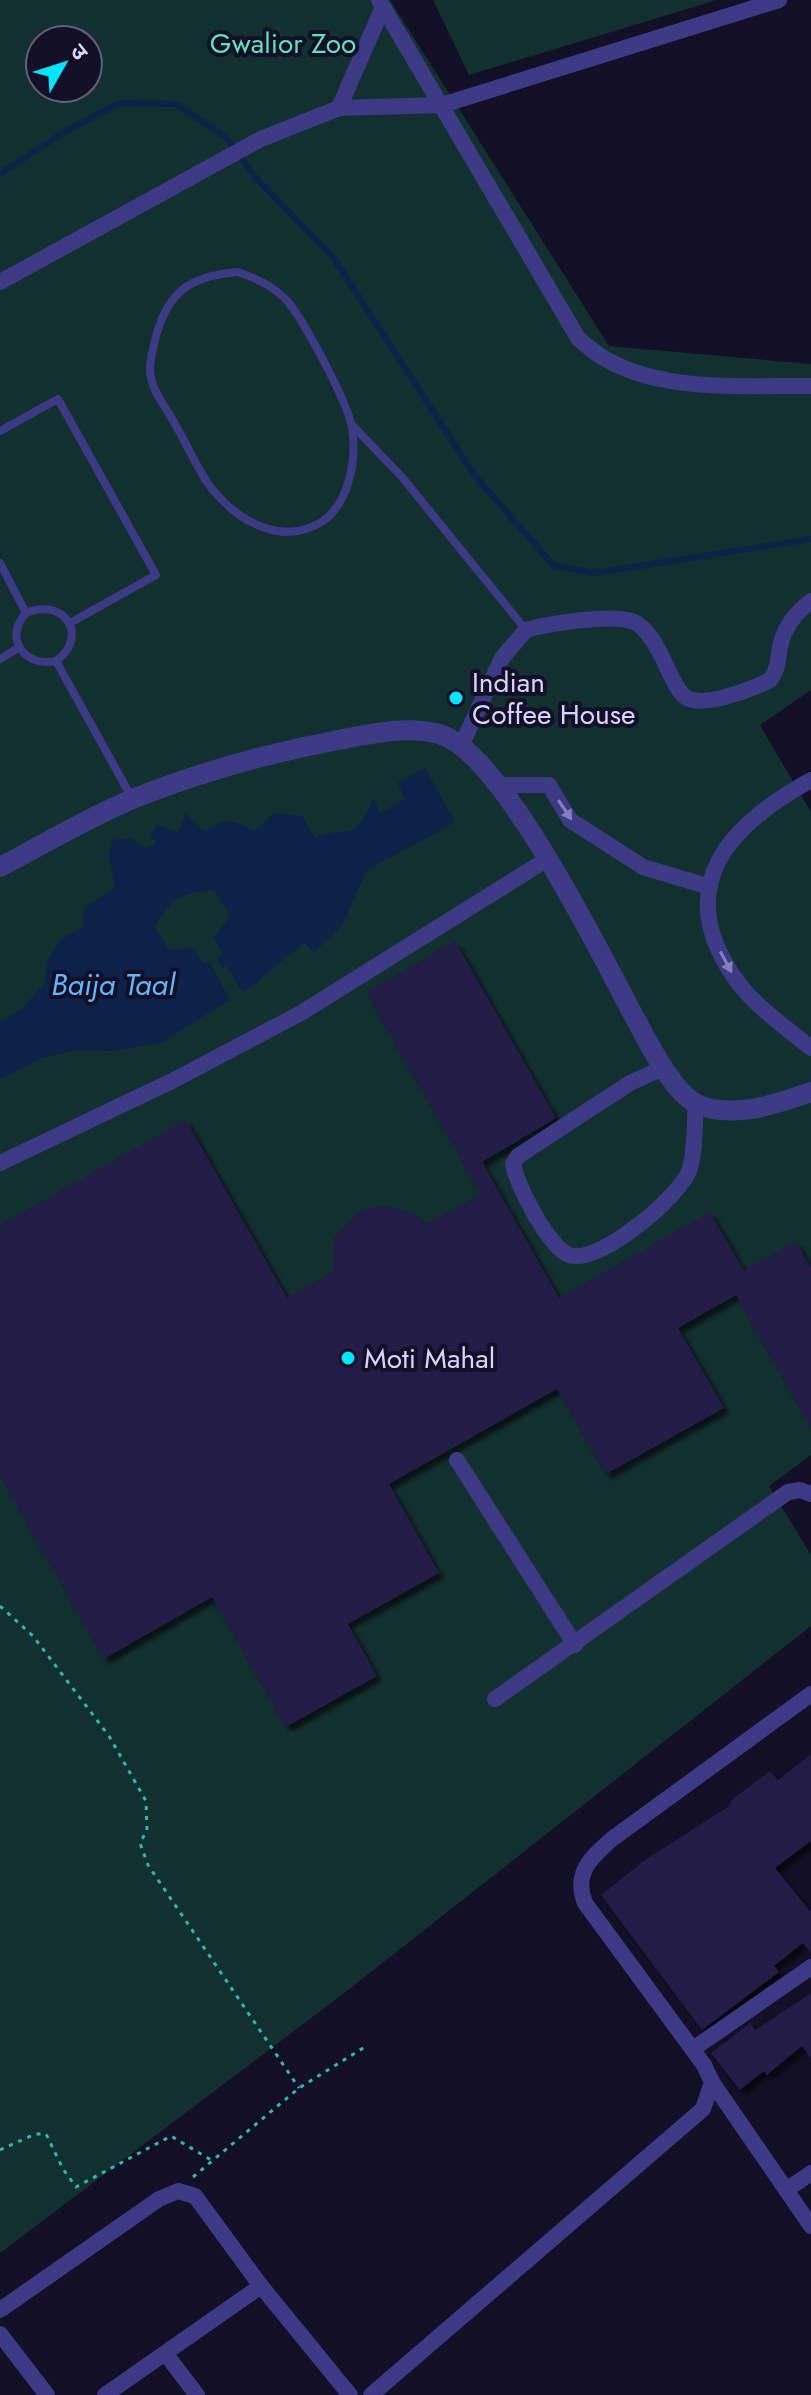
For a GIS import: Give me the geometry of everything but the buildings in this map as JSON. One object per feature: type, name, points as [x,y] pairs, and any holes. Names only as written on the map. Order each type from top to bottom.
[{"type":"street","points":[[0,282],[261,139],[339,108],[442,105],[779,0]]},
{"type":"street","points":[[381,4],[578,338],[597,357],[633,373],[710,385],[811,386]]},
{"type":"street","points":[[339,108],[381,4]]},
{"type":"street","points":[[462,744],[502,658],[531,628],[624,618],[636,623],[656,645],[683,695],[691,701],[705,702],[770,680],[779,664],[780,644],[788,625],[811,601]]},
{"type":"street","points":[[0,867],[133,799],[205,773],[298,748],[384,731],[417,730],[462,744],[501,785],[663,1068],[696,1104],[726,1111],[786,1101],[811,1092]]},
{"type":"street","points":[[811,780],[749,820],[731,839],[716,861],[710,887],[711,920],[719,949],[734,978],[764,1009],[811,1048]]},
{"type":"street","points":[[501,785],[549,785],[570,820],[643,867],[710,887]]},
{"type":"street","points":[[0,1163],[172,1081],[301,1013],[546,860]]},
{"type":"street","points":[[663,1068],[571,1120],[518,1156],[513,1164],[515,1181],[553,1241],[568,1255],[583,1256],[654,1214],[678,1191],[690,1168],[696,1104]]},
{"type":"street","points":[[457,1460],[575,1645]]},
{"type":"street","points":[[495,1699],[788,1492],[800,1490],[811,1494]]},
{"type":"street","points":[[811,1694],[612,1839],[591,1858],[580,1877],[579,1888],[585,1903],[693,2049],[712,2082],[811,2226]]},
{"type":"street","points":[[693,2049],[811,1967]]},
{"type":"street","points":[[371,2395],[703,2109],[712,2082]]},
{"type":"street","points":[[786,2190],[811,2173]]},
{"type":"street","points":[[0,2310],[159,2199],[178,2191],[195,2196],[261,2286],[350,2395]]},
{"type":"street","points":[[105,2395],[261,2286]]},
{"type":"street","points":[[0,2334],[47,2395]]},
{"type":"street","points":[[165,2353],[197,2395]]},
{"type":"lane","points":[[352,424],[354,448],[345,495],[328,517],[294,532],[272,531],[253,524],[211,488],[151,380],[150,357],[162,313],[182,288],[208,275],[238,272],[264,281],[289,303],[320,357],[352,424],[402,477],[531,628]]},
{"type":"lane","points":[[0,431],[58,399],[156,575],[70,623]]},
{"type":"lane","points":[[0,563],[26,613]]},
{"type":"lane","points":[[41,607],[60,611],[70,623],[73,639],[66,654],[56,661],[45,664],[28,659],[18,648],[15,634],[26,613],[41,607]]},
{"type":"lane","points":[[0,659],[18,648]]},
{"type":"lane","points":[[56,661],[133,799]]},
{"type":"path","points":[[0,1606],[33,1636],[109,1736],[146,1801],[147,1830],[140,1843],[148,1865],[299,2088]]},
{"type":"path","points":[[178,2191],[299,2088],[368,2045]]},
{"type":"path","points":[[0,2150],[35,2134],[46,2134],[63,2169],[76,2187],[171,2136],[211,2160]]},
{"type":"green space","name":"Gwalior Zoo","points":[[0,0],[390,0],[609,346],[811,364],[811,690],[760,725],[811,812],[811,1455],[769,1486],[811,1555],[811,1626],[343,1994],[0,2253]]},
{"type":"green space","points":[[433,0],[717,0],[469,75]]},
{"type":"water","name":"Baija Taal","points":[[425,768],[455,822],[366,871],[342,926],[314,952],[304,943],[243,993],[226,965],[222,968],[217,959],[222,953],[214,938],[230,916],[214,891],[185,895],[166,910],[155,927],[169,950],[194,948],[204,964],[209,961],[230,1000],[160,1043],[112,1051],[78,1050],[42,1058],[0,1079],[0,1022],[21,1010],[44,984],[49,957],[61,940],[83,927],[84,908],[115,888],[109,855],[113,840],[130,838],[146,849],[157,843],[150,835],[157,825],[179,832],[186,813],[205,832],[229,822],[254,831],[274,813],[302,816],[315,838],[350,830],[361,822],[373,798],[380,813],[405,799],[398,783]]},
{"type":"waterway","points":[[0,174],[66,131],[119,103],[176,104],[226,137],[255,177],[333,257],[475,476],[554,566],[595,573],[811,539]]},
{"type":"place","name":"Indian Coffee House","points":[[456,698]]},
{"type":"place","name":"Moti Mahal","points":[[348,1358]]}]
